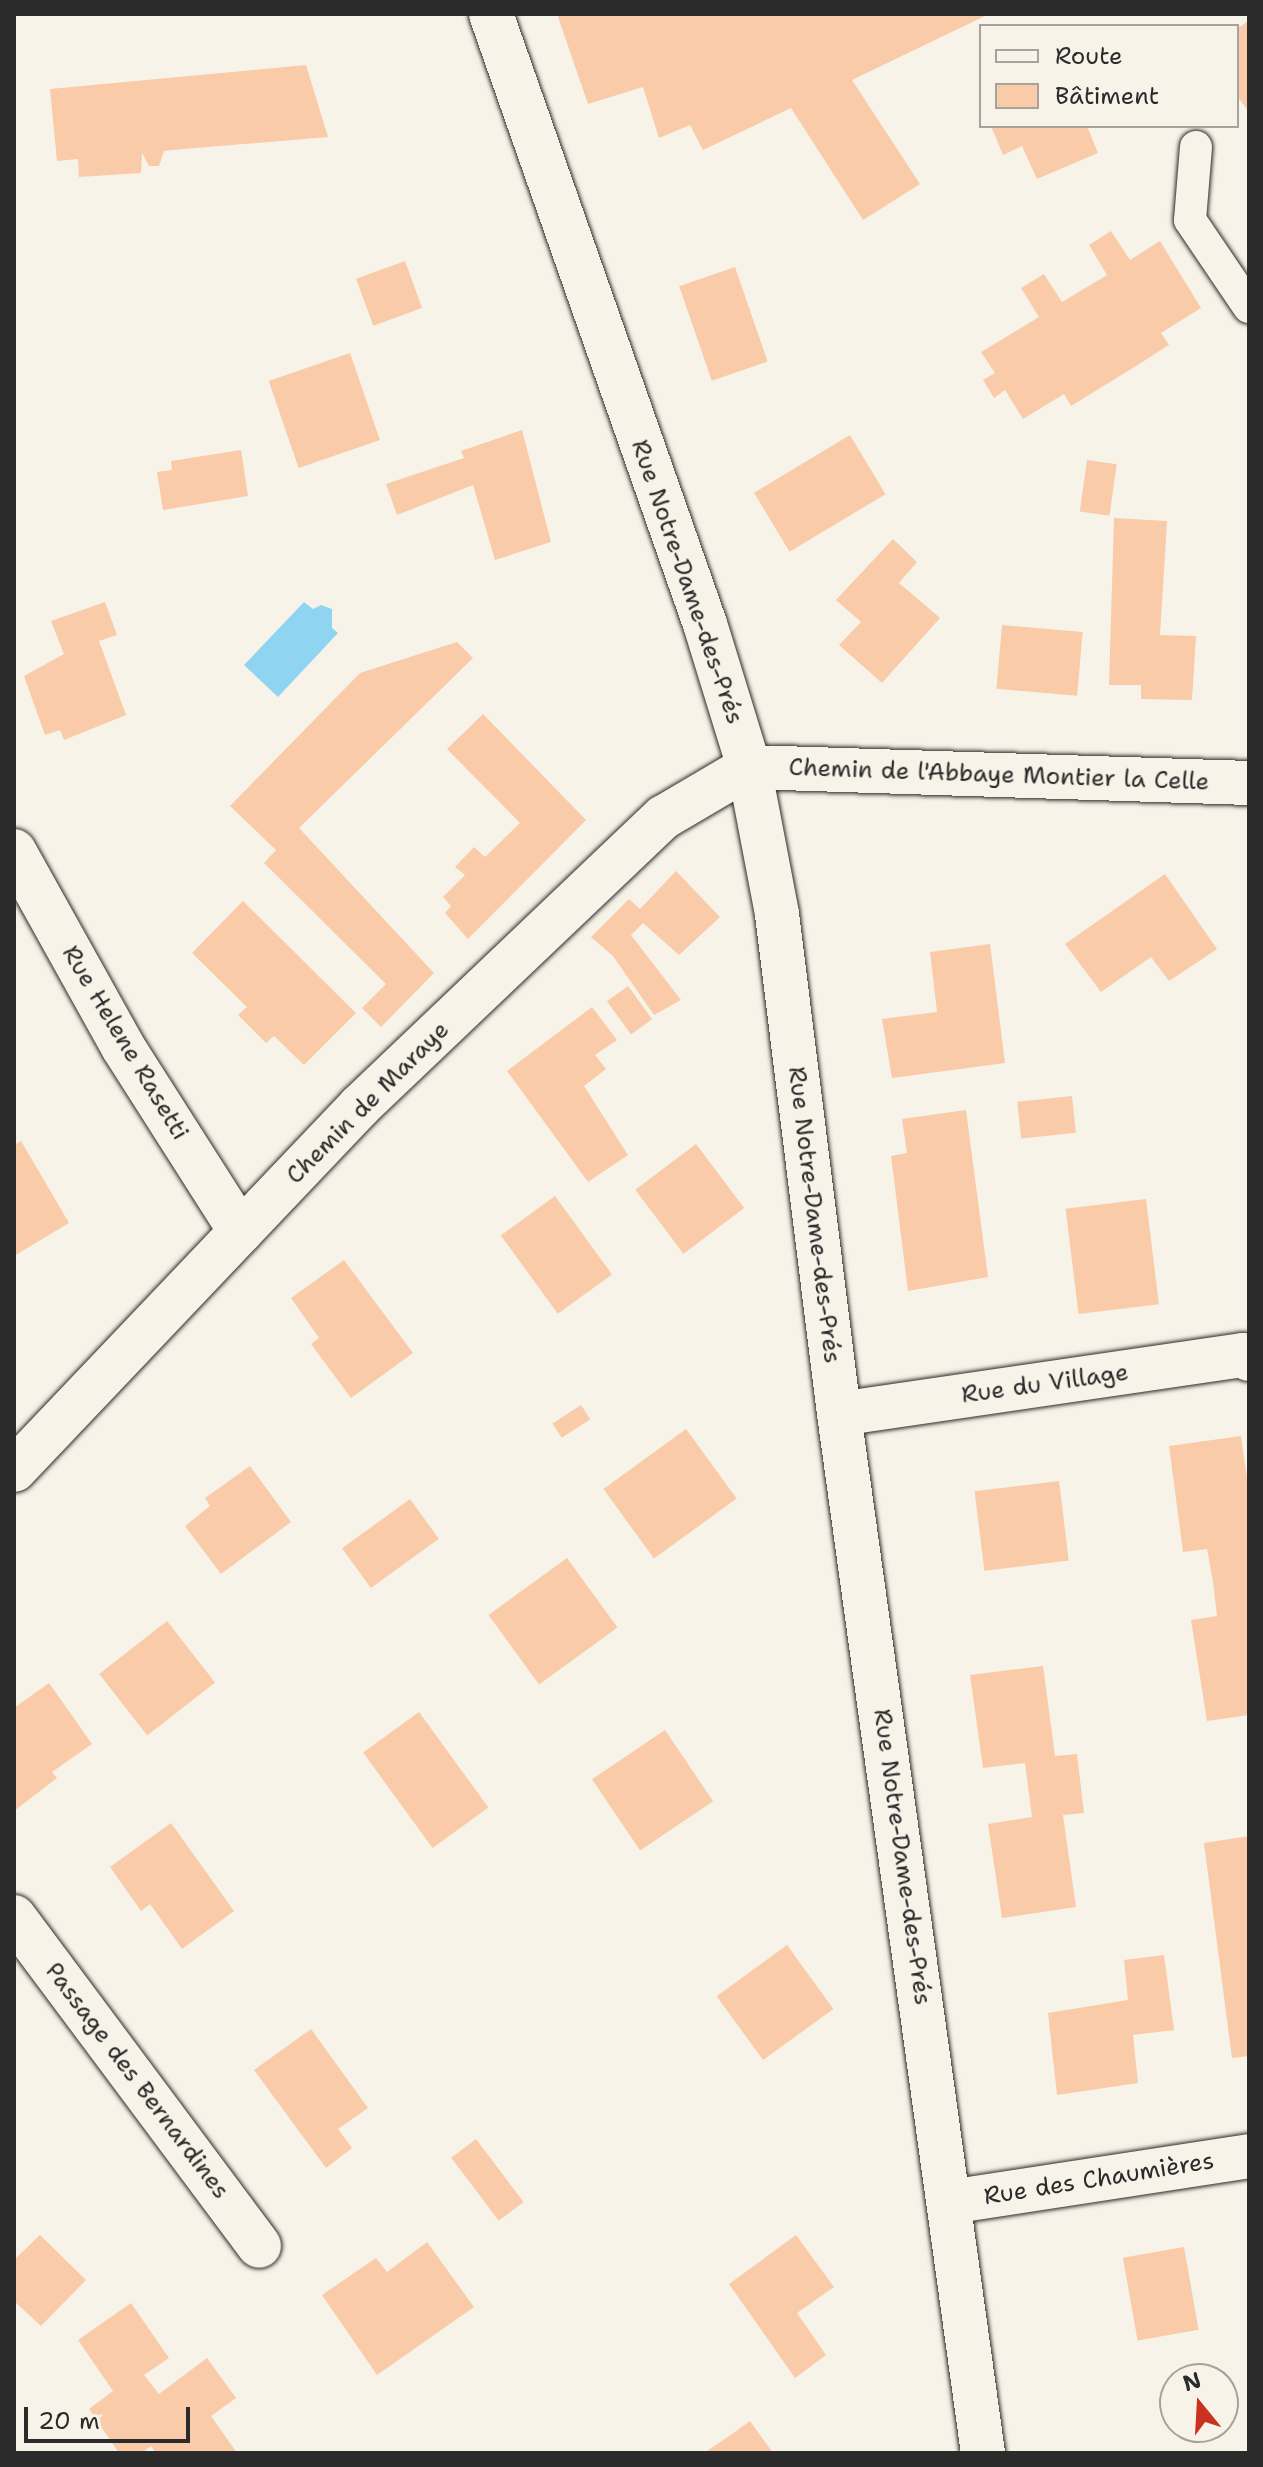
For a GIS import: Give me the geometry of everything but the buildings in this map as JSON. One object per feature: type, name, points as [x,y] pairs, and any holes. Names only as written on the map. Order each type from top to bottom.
[{"type":"street","name":"Rue Notre-Dame-des-Prés","points":[[491,14],[705,624],[749,767],[777,914],[839,1414],[983,2453]]},
{"type":"street","name":"Chemin de l'Abbaye Montier la Celle","points":[[749,767],[1249,783]]},
{"type":"street","name":"Chemin de Maraye","points":[[14,1470],[360,1106],[664,817],[749,767]]},
{"type":"street","name":"Rue Helene Rasetti","points":[[14,851],[123,1047],[241,1232]]},
{"type":"street","name":"Rue du Village","points":[[839,1414],[1243,1355],[1249,1359]]},
{"type":"street","name":"Passage des Bernardines","points":[[14,1917],[259,2246]]},
{"type":"street","name":"Rue des Chaumières","points":[[950,2202],[1249,2156]]},
{"type":"lane","points":[[1196,147],[1190,220],[1249,307]]},
{"type":"water","points":[[304,602],[313,609],[321,605],[332,609],[332,628],[338,633],[278,697],[244,665]]}]
